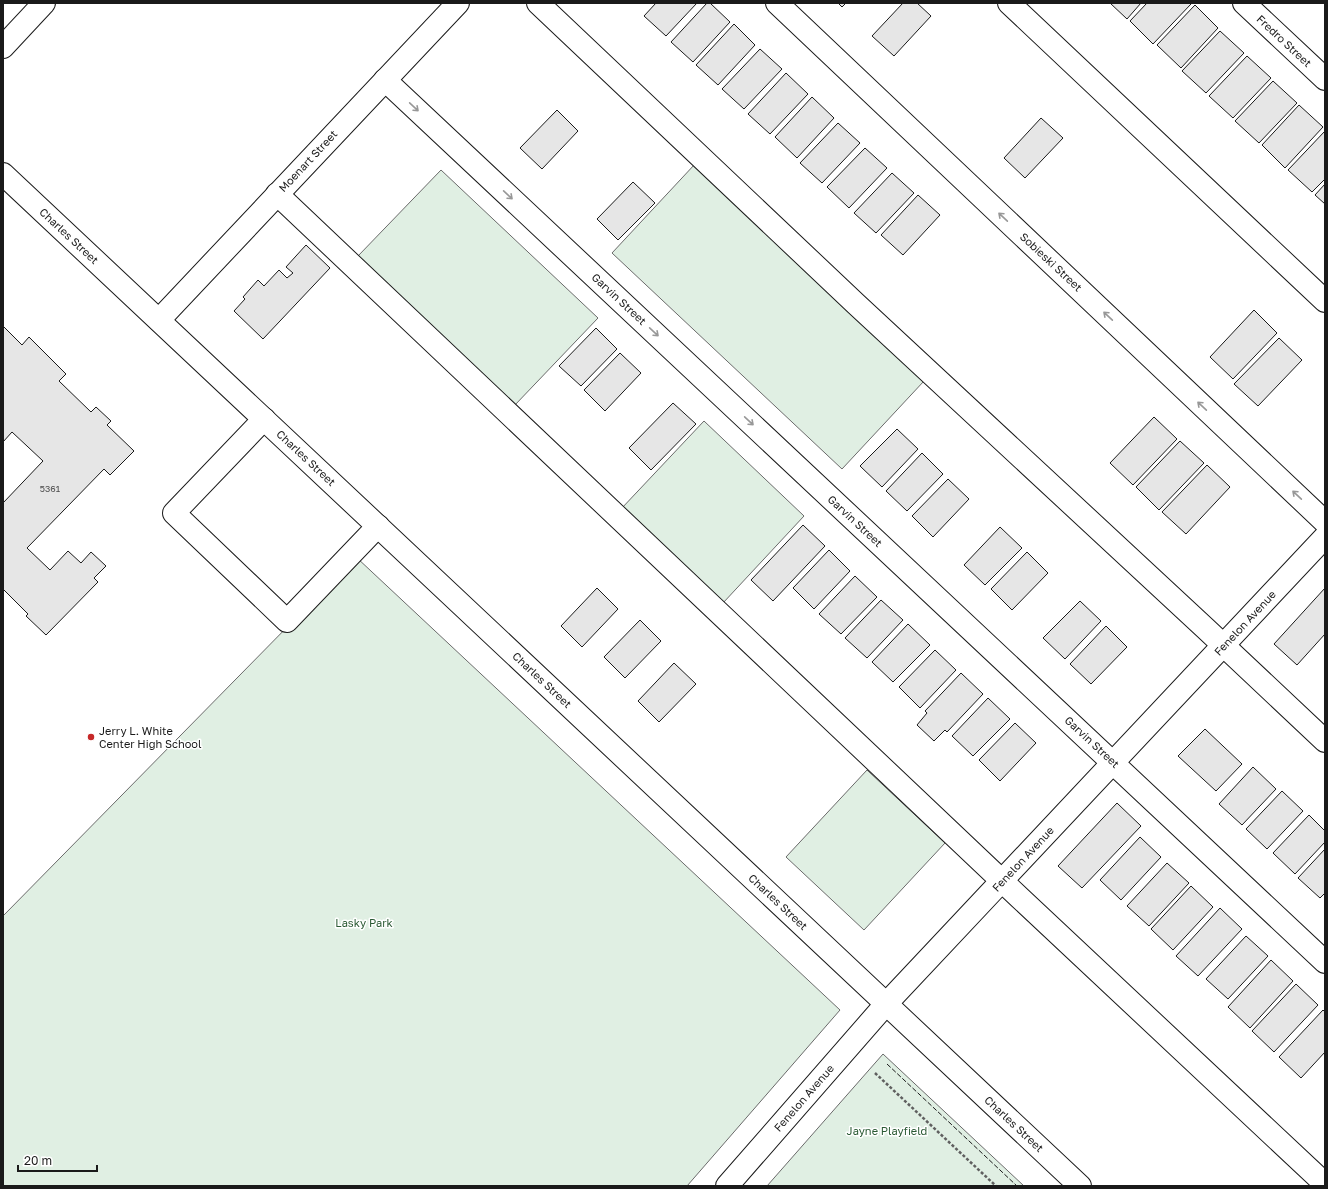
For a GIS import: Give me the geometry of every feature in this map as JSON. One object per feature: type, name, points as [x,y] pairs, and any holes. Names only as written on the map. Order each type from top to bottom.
[{"type":"street","points":[[3,47],[44,3]]},
{"type":"street","name":"Moenart Street","points":[[159,320],[458,3]]},
{"type":"street","points":[[538,3],[862,309],[1224,645],[1325,741]]},
{"type":"street","name":"Sobieski Street","points":[[777,3],[1325,522]]},
{"type":"street","points":[[1009,3],[1325,301]]},
{"type":"street","name":"Fredro Street","points":[[1244,3],[1325,79]]},
{"type":"street","name":"Garvin Street","points":[[385,80],[1325,962]]},
{"type":"street","name":"Charles Street","points":[[3,174],[1080,1186]]},
{"type":"street","points":[[277,194],[1002,881],[1325,1184]]},
{"type":"street","points":[[264,419],[174,513],[287,621],[378,526]]},
{"type":"street","name":"Fenelon Avenue","points":[[727,1186],[886,1004],[1325,537]]},
{"type":"path","points":[[876,1073],[996,1186]]},
{"type":"green space","points":[[695,164],[924,381],[842,469],[612,253]]},
{"type":"green space","points":[[441,170],[598,318],[514,406],[358,256]]},
{"type":"green space","points":[[704,421],[804,516],[723,603],[621,509]]},
{"type":"green space","name":"Lasky Park","points":[[356,557],[840,1010],[687,1186],[3,1186],[3,916]]},
{"type":"green space","points":[[867,770],[945,843],[864,930],[786,857]]},
{"type":"green space","name":"Jayne Playfield","points":[[883,1054],[1024,1186],[767,1186]]},
{"type":"building","points":[[656,3],[697,3],[666,36],[644,16]]},
{"type":"building","points":[[707,3],[710,3],[730,22],[693,62],[671,42]]},
{"type":"building","points":[[838,3],[846,3],[842,7]]},
{"type":"building","points":[[903,3],[917,3],[931,16],[894,56],[872,36]]},
{"type":"building","points":[[1110,3],[1141,3],[1127,19]]},
{"type":"building","points":[[1147,3],[1191,4],[1153,44],[1130,21]]},
{"type":"building","points":[[1195,5],[1218,28],[1181,68],[1157,45]]},
{"type":"building","points":[[734,24],[755,45],[718,85],[696,65]]},
{"type":"building","points":[[1220,31],[1244,53],[1206,93],[1182,71]]},
{"type":"building","points":[[760,49],[782,69],[744,109],[722,89]]},
{"type":"building","points":[[1247,56],[1271,78],[1233,118],[1209,96]]},
{"type":"building","points":[[786,73],[808,94],[770,134],[748,114]]},
{"type":"building","points":[[1273,81],[1297,103],[1259,143],[1235,121]]},
{"type":"building","points":[[812,97],[834,118],[797,158],[775,137]]},
{"type":"building","points":[[1299,105],[1323,127],[1285,168],[1262,145]]},
{"type":"building","points":[[557,110],[578,131],[542,169],[520,148]]},
{"type":"building","points":[[1041,118],[1063,138],[1025,178],[1004,158]]},
{"type":"building","points":[[838,123],[860,143],[822,183],[800,163]]},
{"type":"building","points":[[1325,131],[1325,179],[1312,192],[1288,170]]},
{"type":"building","points":[[865,148],[887,168],[849,208],[827,187]]},
{"type":"building","points":[[892,173],[914,193],[876,233],[854,213]]},
{"type":"building","points":[[633,182],[655,203],[618,240],[597,219]]},
{"type":"building","points":[[1325,184],[1325,204],[1315,195]]},
{"type":"building","points":[[918,195],[940,215],[903,255],[881,235]]},
{"type":"building","points":[[306,245],[330,268],[263,339],[234,311],[245,299],[243,297],[258,280],[264,286],[279,270],[287,278],[293,273],[286,267]]},
{"type":"building","points":[[1254,310],[1277,333],[1233,379],[1210,357]]},
{"type":"building","points":[[3,326],[22,345],[29,337],[66,374],[59,381],[91,412],[96,407],[111,421],[107,425],[134,451],[110,475],[104,469],[27,548],[50,570],[68,551],[81,563],[91,552],[106,566],[94,578],[98,582],[46,635],[26,616],[28,614],[3,589],[3,503],[43,461],[12,432],[3,442]]},
{"type":"building","points":[[596,328],[617,349],[581,386],[559,366]]},
{"type":"building","points":[[1279,338],[1302,360],[1258,406],[1234,384]]},
{"type":"building","points":[[620,353],[641,373],[605,411],[584,390]]},
{"type":"building","points":[[673,403],[696,424],[651,470],[629,448]]},
{"type":"building","points":[[1154,417],[1177,439],[1133,485],[1110,463]]},
{"type":"building","points":[[897,429],[918,449],[882,487],[860,466]]},
{"type":"building","points":[[1180,441],[1204,463],[1159,510],[1136,487]]},
{"type":"building","points":[[922,453],[943,474],[907,511],[886,491]]},
{"type":"building","points":[[1207,465],[1230,487],[1186,534],[1162,512]]},
{"type":"building","points":[[948,479],[969,499],[933,537],[912,516]]},
{"type":"building","points":[[803,525],[825,546],[773,601],[751,580]]},
{"type":"building","points":[[1000,527],[1022,548],[985,585],[964,565]]},
{"type":"building","points":[[829,550],[850,571],[814,609],[793,588]]},
{"type":"building","points":[[1027,552],[1048,573],[1012,610],[991,589]]},
{"type":"building","points":[[855,576],[877,597],[841,634],[819,614]]},
{"type":"building","points":[[597,588],[618,609],[582,647],[561,626]]},
{"type":"building","points":[[1325,588],[1325,634],[1297,665],[1274,644]]},
{"type":"building","points":[[881,600],[903,620],[867,658],[845,638]]},
{"type":"building","points":[[1080,601],[1101,621],[1065,659],[1043,638]]},
{"type":"building","points":[[640,620],[661,641],[625,678],[604,657]]},
{"type":"building","points":[[908,624],[930,645],[893,682],[872,662]]},
{"type":"building","points":[[1106,626],[1127,647],[1091,684],[1070,664]]},
{"type":"building","points":[[935,650],[956,670],[920,708],[899,687]]},
{"type":"building","points":[[674,663],[696,684],[659,722],[638,701]]},
{"type":"building","points":[[961,673],[983,694],[947,732],[945,730],[934,741],[917,725],[927,713],[925,711]]},
{"type":"building","points":[[988,698],[1010,719],[973,756],[952,736]]},
{"type":"building","points":[[1015,723],[1036,743],[1000,781],[979,760]]},
{"type":"building","points":[[1205,729],[1242,764],[1216,791],[1178,756]]},
{"type":"building","points":[[1253,767],[1276,789],[1242,825],[1219,804]]},
{"type":"building","points":[[1282,791],[1303,811],[1267,849],[1246,829]]},
{"type":"building","points":[[1117,803],[1141,826],[1082,888],[1058,866]]},
{"type":"building","points":[[1309,815],[1325,831],[1325,842],[1295,874],[1273,853]]},
{"type":"building","points":[[1140,837],[1161,857],[1121,900],[1100,880]]},
{"type":"building","points":[[1325,849],[1325,893],[1320,898],[1298,878]]},
{"type":"building","points":[[1167,863],[1189,883],[1149,926],[1127,906]]},
{"type":"building","points":[[1191,886],[1213,907],[1173,950],[1151,929]]},
{"type":"building","points":[[1220,908],[1242,929],[1198,976],[1176,956]]},
{"type":"building","points":[[1246,936],[1268,956],[1228,999],[1206,979]]},
{"type":"building","points":[[1271,960],[1293,981],[1250,1028],[1228,1007]]},
{"type":"building","points":[[1296,984],[1318,1005],[1274,1052],[1252,1031]]},
{"type":"building","points":[[1323,1010],[1325,1012],[1325,1052],[1301,1078],[1279,1057]]},
{"type":"fence","points":[[887,1064],[1017,1186]]},
{"type":"place","name":"Jerry L. White Center High School","points":[[91,737]]}]
